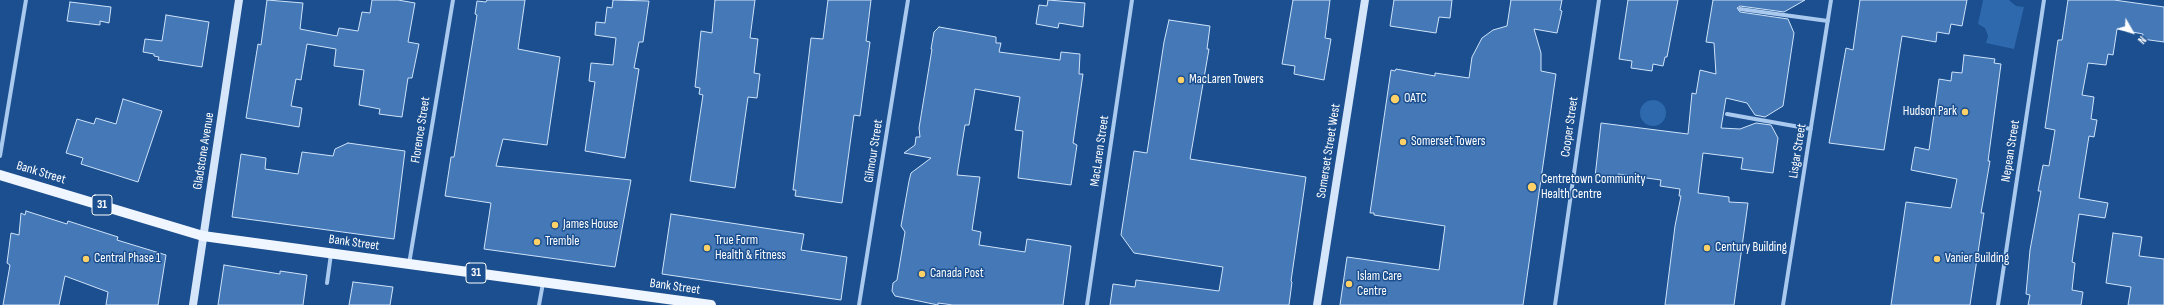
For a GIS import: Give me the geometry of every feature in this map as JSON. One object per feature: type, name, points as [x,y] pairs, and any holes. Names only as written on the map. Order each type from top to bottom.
[{"type":"main road","name":"Gladstone Avenue","points":[[193,305],[239,0]]},
{"type":"main road","name":"Somerset Street West","points":[[1317,305],[1366,0]]},
{"type":"main road","name":"Bank Street","points":[[0,175],[203,236],[711,305]]},
{"type":"street","points":[[0,156],[26,0]]},
{"type":"street","name":"Florence Street","points":[[409,264],[453,0]]},
{"type":"street","name":"Gilmour Street","points":[[859,305],[908,0]]},
{"type":"street","name":"MacLaren Street","points":[[1087,305],[1132,0]]},
{"type":"street","name":"Cooper Street","points":[[1554,305],[1598,0]]},
{"type":"street","name":"Lisgar Street","points":[[1784,305],[1831,0]]},
{"type":"street","name":"Nepean Street","points":[[1998,305],[2044,0]]},
{"type":"street","points":[[1740,9],[1828,21]]},
{"type":"street","points":[[1727,114],[1811,129]]},
{"type":"street","points":[[327,284],[331,253]]},
{"type":"street","points":[[540,305],[543,282]]},
{"type":"shaded area","points":[[1983,0],[2009,0],[2016,6],[2024,7],[2014,49],[1986,43],[1988,36],[1985,28],[1978,24]]},
{"type":"shaded area","points":[[1653,100],[1662,104],[1666,113],[1662,122],[1653,126],[1644,122],[1640,113],[1644,104]]},
{"type":"building","points":[[267,0],[303,3],[300,29],[337,36],[339,28],[358,31],[362,12],[370,13],[372,0],[398,0],[415,3],[408,42],[419,44],[412,78],[408,78],[402,117],[379,114],[380,109],[359,105],[364,70],[334,66],[336,49],[307,44],[301,80],[296,79],[291,106],[302,108],[299,127],[246,118],[258,44],[261,45]]},
{"type":"building","points":[[487,0],[525,0],[518,49],[560,57],[547,145],[503,139],[496,166],[631,180],[615,267],[484,249],[491,203],[445,196],[451,157],[454,157],[477,15],[475,14],[477,1],[486,2]]},
{"type":"building","points":[[613,0],[649,1],[643,42],[639,42],[634,68],[639,69],[625,158],[585,151],[595,82],[589,81],[591,63],[613,65],[616,38],[595,35],[596,22],[605,23],[607,7],[612,8]]},
{"type":"building","points":[[715,0],[755,0],[750,38],[758,39],[754,73],[760,74],[757,98],[748,97],[735,188],[690,181],[703,95],[699,94],[700,88],[695,87],[701,31],[712,33]]},
{"type":"building","points":[[828,0],[871,0],[866,41],[870,42],[860,116],[854,115],[842,203],[795,196],[796,190],[793,190],[811,38],[823,39]]},
{"type":"building","points":[[1048,0],[1085,3],[1083,27],[1059,23],[1058,28],[1036,24],[1039,5],[1047,6]]},
{"type":"building","points":[[1293,0],[1330,0],[1325,38],[1331,39],[1324,80],[1294,74],[1295,66],[1282,64]]},
{"type":"building","points":[[1394,0],[1452,0],[1450,18],[1439,17],[1436,33],[1390,26]]},
{"type":"building","points":[[1511,0],[1562,0],[1560,10],[1562,11],[1557,33],[1534,29],[1541,53],[1541,71],[1556,74],[1523,305],[1340,305],[1347,257],[1439,270],[1445,226],[1374,215],[1374,213],[1370,213],[1391,70],[1395,71],[1396,69],[1435,76],[1435,73],[1469,78],[1472,57],[1482,38],[1493,30],[1507,26]]},
{"type":"building","points":[[1628,0],[1678,0],[1667,57],[1665,57],[1663,66],[1653,64],[1652,71],[1631,68],[1632,61],[1619,59]]},
{"type":"building","points":[[1713,0],[1805,0],[1784,12],[1740,6],[1737,8],[1740,12],[1788,19],[1794,33],[1783,106],[1765,117],[1755,115],[1747,103],[1726,98],[1721,128],[1740,129],[1756,123],[1771,125],[1778,138],[1773,173],[1741,169],[1743,158],[1703,153],[1698,193],[1729,197],[1729,202],[1748,203],[1734,305],[1665,305],[1675,226],[1681,196],[1679,196],[1680,189],[1660,186],[1661,180],[1618,174],[1618,180],[1595,177],[1601,123],[1688,134],[1692,93],[1696,94],[1700,70],[1716,74],[1714,43],[1706,42]]},
{"type":"building","points":[[1860,0],[1967,0],[1962,26],[1951,24],[1949,34],[1937,32],[1936,42],[1902,36],[1884,150],[1829,143],[1846,48],[1853,50]]},
{"type":"building","points":[[2068,0],[2114,0],[2164,7],[2164,42],[2142,39],[2143,34],[2117,29],[2113,55],[2108,54],[2106,65],[2088,63],[2082,95],[2094,97],[2091,119],[2097,120],[2094,137],[2089,136],[2079,198],[2108,203],[2105,218],[2079,214],[2072,262],[2075,263],[2072,290],[2083,292],[2081,305],[2028,305],[2030,295],[2026,294],[2030,250],[2041,191],[2038,191],[2043,165],[2049,166],[2055,130],[2045,128],[2058,40],[2062,40]]},
{"type":"building","points":[[70,2],[111,7],[109,23],[100,21],[100,25],[67,21]]},
{"type":"building","points":[[166,15],[209,22],[202,67],[158,60],[159,57],[154,56],[154,54],[143,52],[145,39],[162,41]]},
{"type":"building","points":[[1169,20],[1210,26],[1207,49],[1209,49],[1190,159],[1306,177],[1289,305],[1110,305],[1113,284],[1135,287],[1136,280],[1219,291],[1223,267],[1134,253],[1121,235],[1134,151],[1147,153],[1164,42]]},
{"type":"building","points":[[939,27],[996,37],[996,43],[1001,43],[999,52],[1060,60],[1061,52],[1080,54],[1079,74],[1083,74],[1073,143],[1077,145],[1071,185],[1018,178],[1023,131],[1015,130],[1020,97],[975,89],[969,125],[965,125],[957,175],[980,177],[972,230],[981,232],[979,245],[1025,252],[1027,239],[1071,246],[1063,305],[953,305],[938,303],[938,305],[895,296],[892,291],[893,283],[897,280],[905,232],[901,226],[911,173],[931,158],[904,153],[915,145],[916,137],[920,137],[919,128],[931,49],[934,32]]},
{"type":"building","points":[[1964,55],[1995,59],[1994,63],[2001,64],[1988,161],[1990,161],[1981,213],[1984,213],[1970,305],[1891,305],[1906,202],[1951,208],[1957,179],[1911,170],[1915,147],[1929,150],[1939,79],[1951,81],[1952,72],[1962,73]]},
{"type":"building","points":[[123,99],[162,111],[138,182],[81,164],[83,158],[66,153],[77,119],[94,124],[96,118],[116,124]]},
{"type":"building","points":[[348,143],[405,151],[394,239],[232,217],[241,154],[266,158],[265,169],[298,174],[302,152],[333,156],[335,149]]},
{"type":"building","name":"Central Phase 1","points":[[26,211],[67,224],[68,221],[118,237],[117,240],[166,255],[158,305],[106,305],[108,292],[65,276],[59,305],[3,305],[10,265],[7,263],[11,233],[19,235],[21,213],[25,215]]},
{"type":"building","points":[[671,214],[804,234],[801,250],[847,257],[841,300],[662,274]]},
{"type":"building","points":[[2113,233],[2142,237],[2139,256],[2164,259],[2164,305],[2128,305],[2131,287],[2106,283]]},
{"type":"building","points":[[224,265],[280,274],[280,271],[307,275],[303,305],[218,305]]},
{"type":"building","points":[[353,282],[393,287],[390,305],[349,305]]},
{"type":"place","name":"MacLaren Towers","points":[[1181,80]]},
{"type":"place","name":"OATC","points":[[1395,99]]},
{"type":"place","name":"Hudson Park","points":[[1965,112]]},
{"type":"place","name":"Somerset Towers","points":[[1403,142]]},
{"type":"place","name":"Centretown Community Health Centre","points":[[1532,187]]},
{"type":"place","name":"James House","points":[[555,225]]},
{"type":"place","name":"Tremble","points":[[537,242]]},
{"type":"place","name":"True Form Health & Fitness","points":[[707,248]]},
{"type":"place","name":"Century Building","points":[[1707,248]]},
{"type":"place","name":"Central Phase 1","points":[[86,259]]},
{"type":"place","name":"Vanier Building","points":[[1937,259]]},
{"type":"place","name":"Canada Post","points":[[922,274]]},
{"type":"place","name":"Islam Care Centre","points":[[1349,284]]}]
